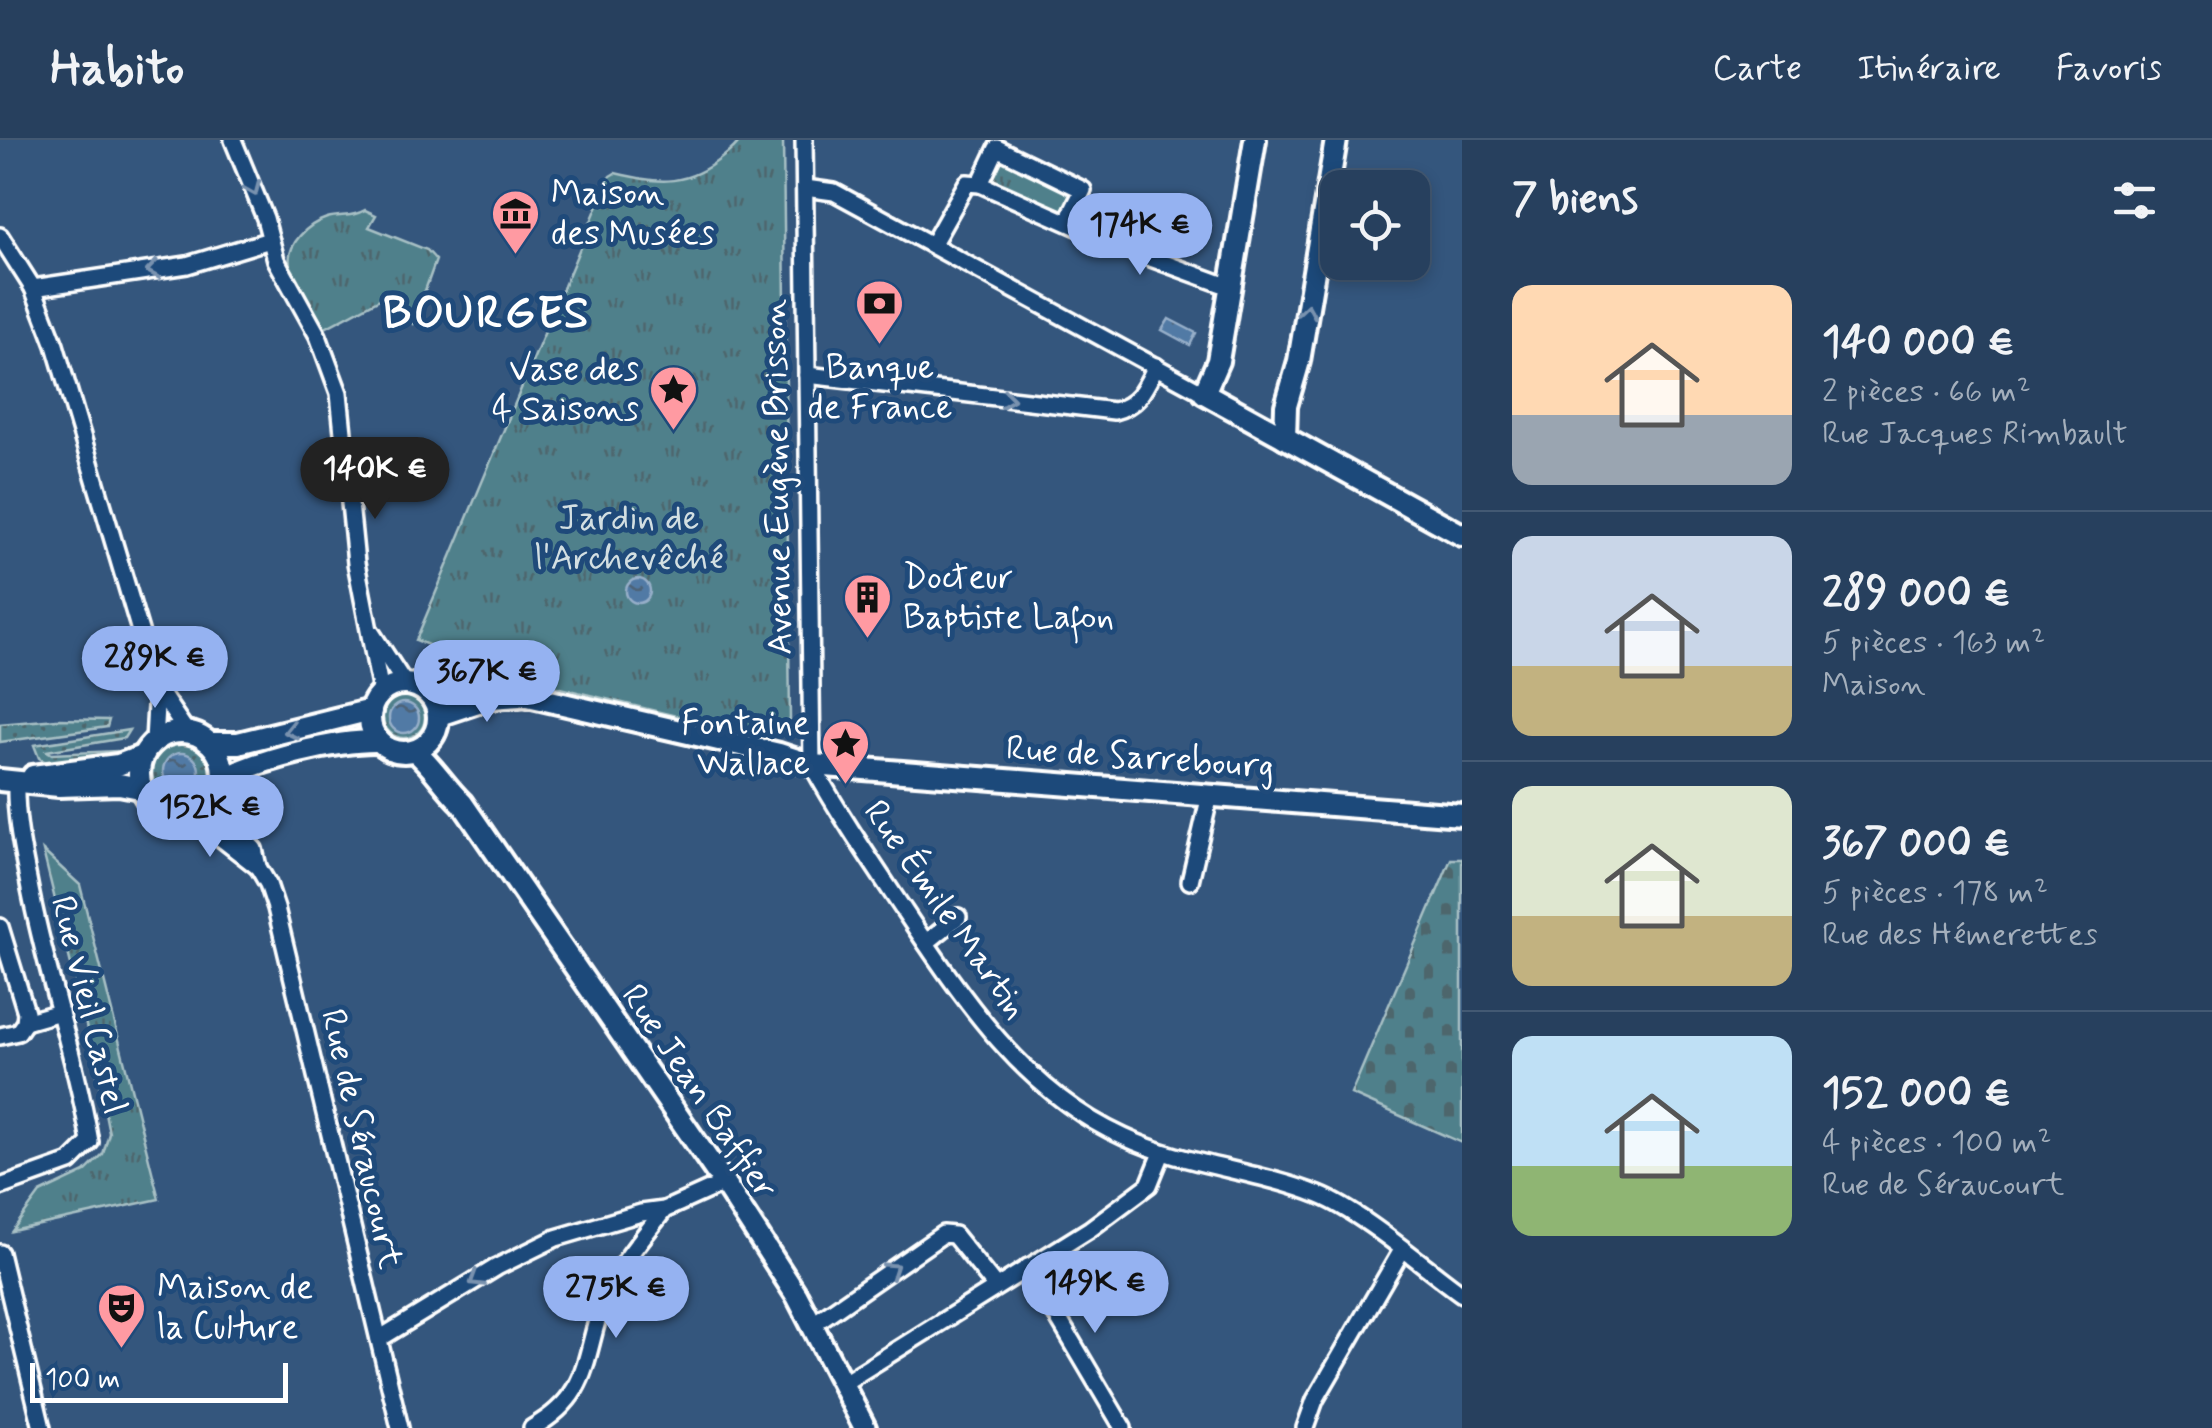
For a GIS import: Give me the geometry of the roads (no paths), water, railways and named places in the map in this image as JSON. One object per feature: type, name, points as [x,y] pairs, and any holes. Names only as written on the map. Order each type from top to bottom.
[{"type":"main road","points":[[1255,140],[1218,361],[1204,392],[1462,534]]},
{"type":"main road","points":[[1285,438],[1286,406],[1299,361],[1336,140]]},
{"type":"main road","name":"Rue de Sarrebourg","points":[[414,686],[470,677],[487,680],[524,695],[780,754],[812,765],[1462,816]]},
{"type":"main road","points":[[8,780],[118,765],[174,731],[186,731],[210,743],[238,743],[414,686],[431,696],[439,715],[434,737],[415,751],[395,752],[378,741],[356,741],[244,768],[223,779]]},
{"type":"main road","points":[[439,715],[490,698],[524,695]]},
{"type":"main road","points":[[376,701],[370,721],[378,741]]},
{"type":"main road","name":"Rue Jean Baffier","points":[[434,737],[457,782],[462,803]]},
{"type":"main road","points":[[148,748],[138,777],[140,788],[162,812],[186,816],[207,808],[215,800],[223,779],[223,766],[210,743]]},
{"type":"main road","name":"Rue Jean Baffier","points":[[415,751],[462,803],[724,1183],[797,1296],[865,1428]]},
{"type":"main road","points":[[8,780],[140,788]]},
{"type":"street","points":[[233,140],[265,218],[276,260],[330,362],[337,388],[376,701]]},
{"type":"street","name":"Avenue Eugène Brisson","points":[[804,140],[812,765]]},
{"type":"street","points":[[980,184],[999,144],[1083,190],[1068,222]]},
{"type":"street","points":[[932,245],[967,182],[980,184],[1134,252],[1230,287]]},
{"type":"street","points":[[804,188],[834,192],[1204,392]]},
{"type":"street","points":[[0,236],[33,288],[54,345],[157,688],[186,731]]},
{"type":"street","points":[[33,288],[186,265],[270,240]]},
{"type":"street","points":[[807,375],[1114,411],[1128,408],[1139,399],[1156,366]]},
{"type":"street","points":[[368,628],[414,686]]},
{"type":"street","points":[[148,748],[157,688]]},
{"type":"street","name":"Rue Émile Martin","points":[[812,765],[835,806],[981,1021],[1036,1077],[1092,1120],[1162,1154],[1276,1179],[1325,1197],[1462,1294]]},
{"type":"street","name":"Rue Vieil Castel","points":[[0,1187],[70,1162],[90,1142],[80,1085],[36,922],[8,780]]},
{"type":"street","points":[[1190,881],[1210,795]]},
{"type":"street","name":"Rue de Séraucourt","points":[[215,800],[224,818],[254,849],[276,908],[400,1428]]},
{"type":"street","name":"Rue de Séraucourt","points":[[186,816],[258,867]]},
{"type":"street","points":[[926,943],[958,917]]},
{"type":"street","points":[[0,927],[26,1012],[18,1032],[0,1036]]},
{"type":"street","points":[[25,1022],[60,1012]]},
{"type":"street","points":[[842,1384],[1090,1230],[1149,1185],[1162,1154]]},
{"type":"street","points":[[379,1339],[497,1267],[556,1238],[664,1210],[724,1183]]},
{"type":"street","points":[[532,1428],[568,1401],[582,1380],[604,1302],[621,1267],[664,1210]]},
{"type":"street","points":[[812,1324],[944,1234],[954,1235],[995,1286]]},
{"type":"street","points":[[1305,1428],[1315,1400],[1402,1250]]},
{"type":"street","points":[[0,1253],[42,1428]]},
{"type":"street","points":[[1028,1267],[1123,1428]]},
{"type":"water","points":[[1169,319],[1196,333],[1190,345],[1162,330]]},
{"type":"water","points":[[633,579],[643,579],[650,591],[643,603],[633,603],[626,596],[626,586]]},
{"type":"water","points":[[404,703],[418,712],[419,718],[410,732],[404,733],[390,724],[389,718],[398,704]]},
{"type":"water","points":[[181,753],[194,758],[199,771],[194,784],[181,789],[168,784],[163,771],[168,758]]},
{"type":"place","name":"Maison des Musées","points":[[516,256]]},
{"type":"place","name":"Banque de France","points":[[880,346]]},
{"type":"place","name":"Vase des 4 Saisons","points":[[674,432]]},
{"type":"place","name":"Docteur Baptiste Lafon","points":[[868,640]]},
{"type":"place","name":"Fontaine Wallace","points":[[845,786]]},
{"type":"place","name":"Maison de la Culture","points":[[122,1350]]},
{"type":"district","name":"BOURGES","points":[[487,314]]},
{"type":"park label","name":"Jardin de l'Archevêché","points":[[629,539]]}]
